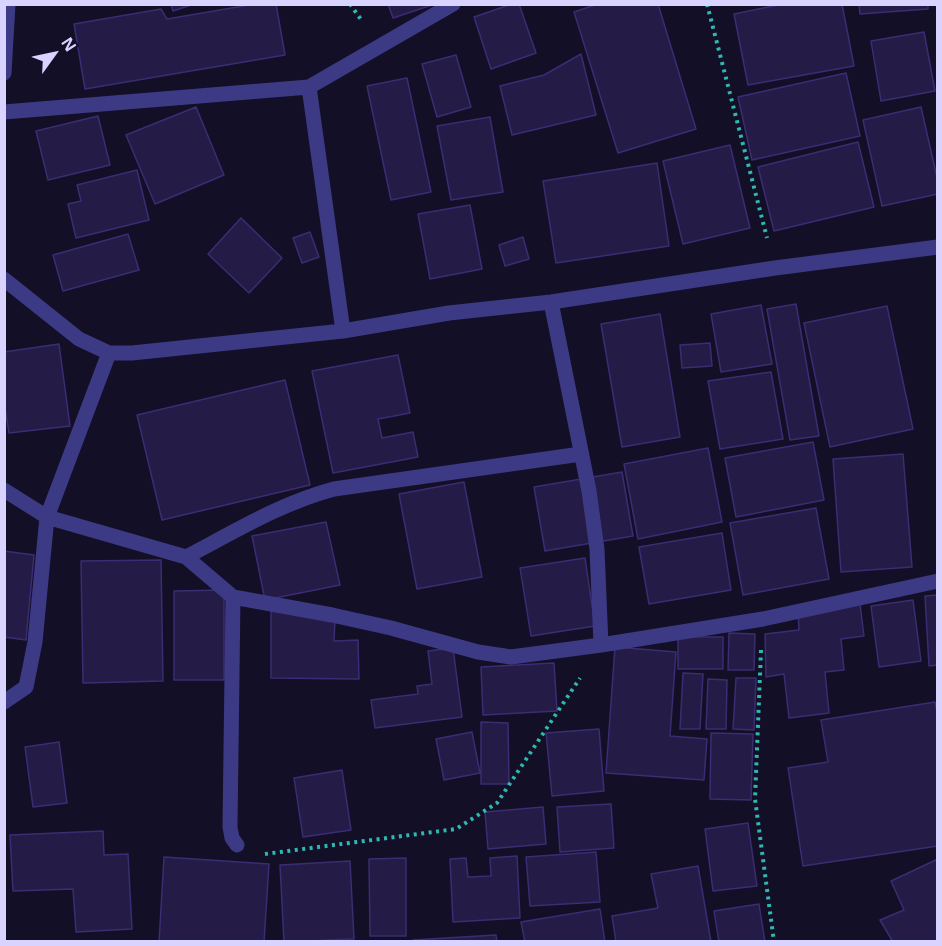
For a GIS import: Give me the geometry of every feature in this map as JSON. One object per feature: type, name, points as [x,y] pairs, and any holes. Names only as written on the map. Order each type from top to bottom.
[{"type":"street","points":[[4,73],[8,4]]},
{"type":"street","points":[[4,111],[309,87],[453,4]]},
{"type":"street","points":[[309,87],[343,331]]},
{"type":"street","points":[[4,279],[79,339],[109,353],[132,353],[343,331],[450,313],[551,302],[775,268],[938,247]]},
{"type":"street","points":[[551,302],[589,490],[597,549],[602,645]]},
{"type":"street","points":[[4,702],[26,687],[35,642],[47,517],[109,353]]},
{"type":"street","points":[[186,556],[272,512],[308,496],[334,489],[581,454]]},
{"type":"street","points":[[4,490],[47,517],[186,556],[233,597],[332,615],[391,628],[478,652],[511,657],[763,619],[938,581]]},
{"type":"street","points":[[233,597],[230,827],[232,838],[237,845]]},
{"type":"path","points":[[707,4],[775,268]]},
{"type":"path","points":[[763,619],[755,799],[774,942]]},
{"type":"path","points":[[237,845],[247,853],[270,855],[456,829],[497,803],[602,645]]},
{"type":"building","points":[[171,4],[194,4],[173,11]]},
{"type":"building","points":[[255,4],[276,4],[285,55],[85,89],[74,24],[161,9],[167,19]]},
{"type":"building","points":[[388,4],[435,4],[393,18]]},
{"type":"building","points":[[512,4],[519,4],[536,53],[491,69],[474,17]]},
{"type":"building","points":[[598,4],[658,4],[696,129],[618,153],[574,12]]},
{"type":"building","points":[[783,4],[842,4],[854,66],[748,85],[734,14]]},
{"type":"building","points":[[859,4],[928,4],[928,9],[860,14]]},
{"type":"building","points":[[924,32],[935,91],[881,101],[871,41]]},
{"type":"building","points":[[581,54],[596,115],[512,135],[500,86],[544,75]]},
{"type":"building","points":[[456,55],[471,107],[437,117],[422,64]]},
{"type":"building","points":[[846,73],[860,136],[752,160],[738,97]]},
{"type":"building","points":[[407,78],[431,192],[391,200],[367,86]]},
{"type":"building","points":[[196,107],[224,175],[155,204],[126,135]]},
{"type":"building","points":[[921,107],[938,182],[938,194],[882,206],[863,120]]},
{"type":"building","points":[[98,116],[110,165],[48,180],[36,131]]},
{"type":"building","points":[[490,117],[503,192],[451,200],[437,126]]},
{"type":"building","points":[[858,142],[874,207],[774,231],[758,167]]},
{"type":"building","points":[[730,145],[750,228],[683,244],[663,161]]},
{"type":"building","points":[[657,163],[669,246],[556,263],[543,181]]},
{"type":"building","points":[[137,170],[149,220],[76,238],[68,204],[81,201],[77,185]]},
{"type":"building","points":[[470,205],[482,269],[430,279],[418,214]]},
{"type":"building","points":[[241,218],[282,258],[249,293],[208,254]]},
{"type":"building","points":[[310,232],[319,257],[302,263],[293,238]]},
{"type":"building","points":[[128,234],[139,270],[63,291],[53,255]]},
{"type":"building","points":[[523,237],[529,259],[505,266],[499,245]]},
{"type":"building","points":[[796,304],[819,436],[790,440],[767,309]]},
{"type":"building","points":[[761,305],[772,364],[721,372],[711,314]]},
{"type":"building","points":[[887,306],[913,429],[830,447],[804,323]]},
{"type":"building","points":[[660,314],[680,437],[622,447],[601,324]]},
{"type":"building","points":[[710,343],[712,366],[682,368],[680,345]]},
{"type":"building","points":[[59,344],[70,426],[9,433],[4,401],[4,352]]},
{"type":"building","points":[[398,355],[410,413],[378,419],[382,438],[413,432],[418,457],[333,473],[312,371]]},
{"type":"building","points":[[771,372],[783,439],[720,449],[708,381]]},
{"type":"building","points":[[285,380],[310,485],[162,520],[137,415]]},
{"type":"building","points":[[813,442],[824,500],[736,517],[725,458]]},
{"type":"building","points":[[708,448],[722,522],[638,539],[624,464]]},
{"type":"building","points":[[903,454],[912,567],[841,572],[833,459]]},
{"type":"building","points":[[622,472],[633,536],[545,551],[534,487]]},
{"type":"building","points":[[464,482],[482,577],[417,589],[399,494]]},
{"type":"building","points":[[816,508],[829,579],[743,595],[730,523]]},
{"type":"building","points":[[326,522],[340,585],[265,600],[252,536]]},
{"type":"building","points":[[722,533],[731,590],[649,604],[639,547]]},
{"type":"building","points":[[4,551],[34,555],[26,640],[4,637]]},
{"type":"building","points":[[585,558],[595,626],[531,636],[520,568]]},
{"type":"building","points":[[161,560],[163,681],[83,683],[81,561]]},
{"type":"building","points":[[224,590],[224,680],[174,680],[174,591]]},
{"type":"building","points":[[938,595],[938,665],[929,666],[925,596]]},
{"type":"building","points":[[913,600],[921,661],[879,667],[871,606]]},
{"type":"building","points":[[860,604],[864,636],[841,639],[844,670],[825,672],[829,713],[789,718],[784,674],[766,677],[765,634],[799,630],[798,611]]},
{"type":"building","points":[[271,611],[335,619],[334,641],[358,640],[359,679],[271,678]]},
{"type":"building","points":[[729,633],[755,634],[754,670],[728,670]]},
{"type":"building","points":[[678,637],[723,637],[723,669],[678,669]]},
{"type":"building","points":[[615,647],[676,652],[670,736],[707,739],[704,780],[606,773]]},
{"type":"building","points":[[453,648],[462,717],[375,728],[371,700],[418,694],[417,686],[432,684],[428,651]]},
{"type":"building","points":[[554,663],[557,711],[483,715],[481,667]]},
{"type":"building","points":[[683,673],[703,674],[700,729],[680,729]]},
{"type":"building","points":[[736,678],[756,678],[754,730],[733,729]]},
{"type":"building","points":[[708,679],[727,680],[726,729],[706,729]]},
{"type":"building","points":[[935,702],[938,717],[938,846],[803,866],[788,768],[828,762],[821,720]]},
{"type":"building","points":[[481,722],[508,723],[509,784],[481,784]]},
{"type":"building","points":[[599,729],[604,791],[552,796],[546,733]]},
{"type":"building","points":[[472,732],[480,773],[444,780],[436,739]]},
{"type":"building","points":[[711,733],[753,734],[751,800],[710,799]]},
{"type":"building","points":[[59,742],[67,803],[33,807],[25,747]]},
{"type":"building","points":[[342,770],[351,830],[303,837],[294,778]]},
{"type":"building","points":[[611,804],[614,848],[560,852],[557,807]]},
{"type":"building","points":[[543,807],[546,844],[488,849],[485,812]]},
{"type":"building","points":[[748,823],[757,886],[713,891],[705,829]]},
{"type":"building","points":[[103,831],[104,855],[128,854],[132,929],[76,932],[73,889],[13,891],[10,835]]},
{"type":"building","points":[[596,852],[600,902],[530,906],[526,857]]},
{"type":"building","points":[[517,856],[520,918],[453,922],[450,859],[466,858],[468,877],[491,876],[490,858]]},
{"type":"building","points":[[164,857],[269,864],[264,942],[159,942]]},
{"type":"building","points":[[406,858],[406,936],[370,936],[369,859]]},
{"type":"building","points":[[938,859],[938,942],[893,942],[880,920],[904,910],[891,881]]},
{"type":"building","points":[[350,861],[354,939],[284,942],[280,865]]},
{"type":"building","points":[[698,866],[711,942],[616,942],[612,916],[658,908],[651,874]]},
{"type":"building","points":[[759,904],[765,942],[719,942],[714,911]]},
{"type":"building","points":[[600,909],[605,942],[525,942],[521,922]]},
{"type":"building","points":[[496,935],[497,942],[413,942],[413,940]]}]
